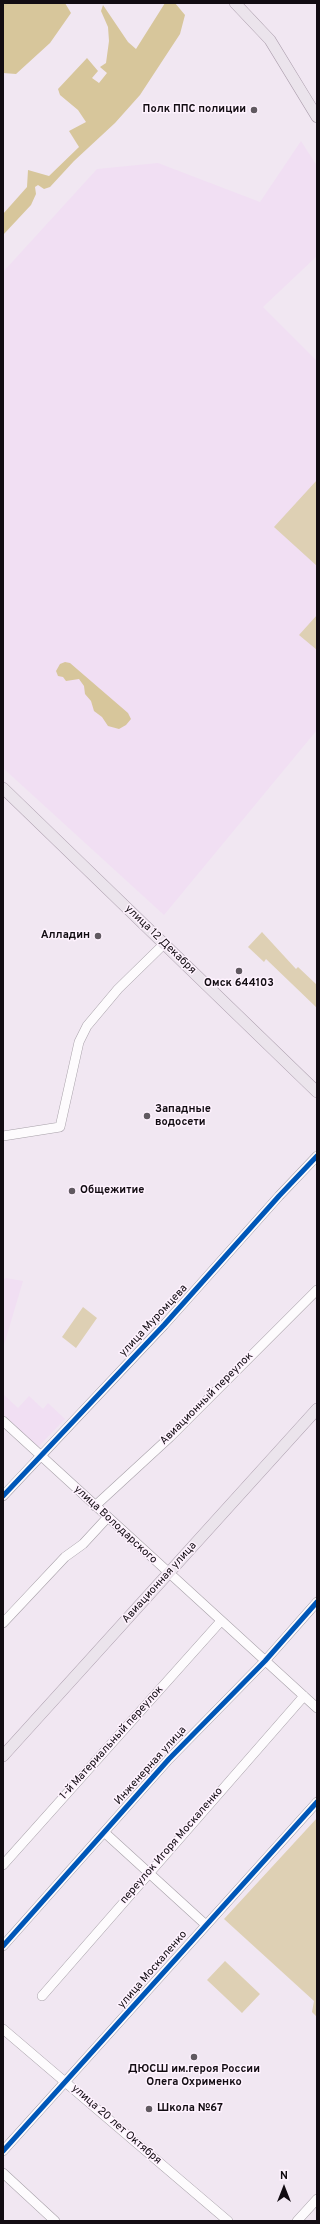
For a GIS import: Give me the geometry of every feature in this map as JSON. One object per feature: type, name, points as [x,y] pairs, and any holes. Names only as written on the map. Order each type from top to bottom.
[{"type":"main road","points":[[235,3],[270,40],[317,117]]},
{"type":"main road","name":"улица 12 Декабря","points":[[3,788],[317,1092]]},
{"type":"main road","name":"Авиационная улица","points":[[3,1756],[317,1409]]},
{"type":"street","points":[[3,1136],[60,1127],[79,1042],[87,1026],[118,989],[164,944]]},
{"type":"street","name":"улица Муромцева","points":[[3,1496],[40,1455],[164,1326],[279,1196],[317,1156]]},
{"type":"street","name":"Авиационный переулок","points":[[95,1506],[170,1437],[317,1290]]},
{"type":"street","name":"улица Володарского","points":[[3,1421],[168,1574],[317,1708]]},
{"type":"street","points":[[3,1623],[64,1557],[83,1544],[108,1518]]},
{"type":"street","name":"Инженерная улица","points":[[3,1946],[169,1760],[264,1661],[317,1602]]},
{"type":"street","name":"1-й Материальный переулок","points":[[3,1865],[221,1621]]},
{"type":"street","name":"переулок Игоря Москаленко","points":[[42,1996],[304,1696]]},
{"type":"street","name":"улица Москаленко","points":[[3,2151],[317,1802]]},
{"type":"street","points":[[104,1832],[206,1925]]},
{"type":"street","name":"улица 20 лет Октября","points":[[3,2029],[228,2221]]},
{"type":"street","points":[[3,2173],[55,2221]]},
{"type":"street","points":[[297,2221],[317,2199]]},
{"type":"shaded area","points":[[3,3],[65,3],[71,13],[50,43],[16,74],[3,73]]},
{"type":"shaded area","points":[[165,3],[175,3],[185,15],[180,34],[140,95],[115,123],[74,161],[50,187],[44,189],[38,185],[35,187],[36,194],[31,205],[3,235],[3,214],[27,187],[28,170],[49,176],[79,147],[69,131],[86,122],[78,110],[60,95],[58,89],[87,58],[98,71],[92,78],[99,83],[107,73],[100,67],[106,63],[109,41],[108,27],[101,11],[103,5],[128,42],[136,49]]},
{"type":"shaded area","points":[[301,141],[317,166],[317,256],[263,307],[317,361],[317,730],[164,915],[3,768],[3,272],[97,169],[158,163],[260,202]]},
{"type":"shaded area","points":[[317,480],[317,566],[274,527]]},
{"type":"shaded area","points":[[317,615],[317,650],[299,635]]},
{"type":"shaded area","points":[[65,662],[70,663],[128,713],[131,719],[126,725],[119,729],[108,726],[102,717],[94,711],[91,701],[85,694],[84,686],[79,679],[66,681],[63,677],[58,676],[56,671],[60,664]]},
{"type":"shaded area","points":[[262,932],[296,969],[298,967],[317,985],[317,1008],[266,959],[264,962],[248,947]]},
{"type":"shaded area","points":[[6,1278],[23,1281],[4,1345],[3,1280]]},
{"type":"shaded area","points":[[83,1307],[97,1318],[76,1348],[62,1337]]},
{"type":"shaded area","points":[[3,1394],[18,1408],[29,1396],[43,1409],[48,1403],[65,1419],[38,1447],[3,1414]]},
{"type":"shaded area","points":[[317,1818],[317,2017],[312,2012],[314,2001],[224,1919]]},
{"type":"shaded area","points":[[225,1961],[260,1994],[242,2013],[207,1980]]},
{"type":"cycle path","points":[[3,1496],[164,1325],[279,1196],[317,1156]]},
{"type":"cycle path","points":[[3,1946],[169,1759],[265,1661],[317,1602]]},
{"type":"cycle path","points":[[3,2151],[317,1802]]},
{"type":"place","name":"Полк ППС полиции","points":[[254,110]]},
{"type":"place","name":"Алладин","points":[[98,936]]},
{"type":"place","name":"Омск 644103","points":[[239,971]]},
{"type":"place","name":"Западные водосети","points":[[147,1116]]},
{"type":"place","name":"Общежитие","points":[[72,1191]]},
{"type":"place","name":"ДЮСШ им.героя России Олега Охрименко","points":[[194,2057]]},
{"type":"place","name":"Школа №67","points":[[149,2109]]}]
